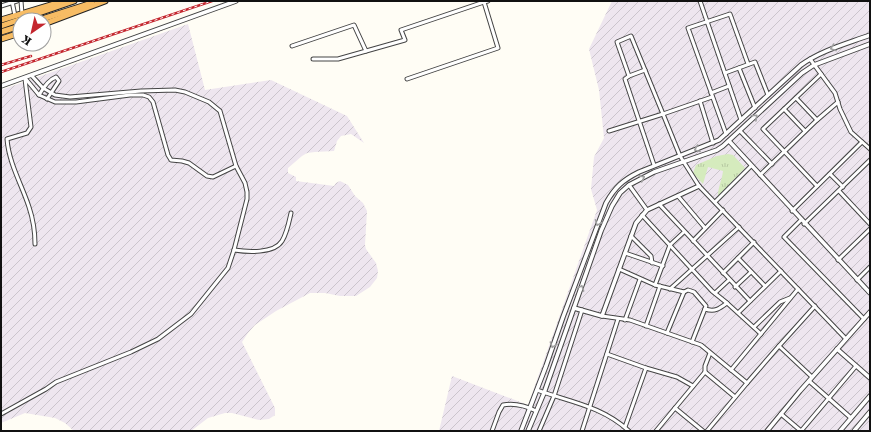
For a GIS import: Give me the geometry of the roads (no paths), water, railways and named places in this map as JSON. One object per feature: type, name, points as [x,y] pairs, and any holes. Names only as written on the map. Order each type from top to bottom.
[{"type":"highway","points":[[28,12],[64,1]]},
{"type":"highway","points":[[36,12],[74,1]]},
{"type":"highway","points":[[52,16],[98,1]]},
{"type":"highway","points":[[52,21],[105,1]]},
{"type":"highway","points":[[1,20],[12,19]]},
{"type":"highway","points":[[1,26],[12,20]]},
{"type":"highway","points":[[1,32],[12,28]]},
{"type":"highway","points":[[1,39],[12,36]]},
{"type":"street","points":[[1,6],[17,1]]},
{"type":"street","points":[[21,1],[22,12]]},
{"type":"street","points":[[1,86],[236,1]]},
{"type":"street","points":[[700,1],[741,120]]},
{"type":"street","points":[[12,2],[14,12]]},
{"type":"street","points":[[313,60],[338,59],[405,40],[401,30],[486,2],[498,48],[407,79]]},
{"type":"street","points":[[726,134],[688,28],[730,14],[748,64]]},
{"type":"street","points":[[292,46],[354,25],[366,51]]},
{"type":"street","points":[[520,431],[537,390],[606,203],[617,186],[630,176],[654,165],[719,140],[810,59],[820,53],[870,35]]},
{"type":"street","points":[[629,76],[617,42],[631,36],[680,156],[699,186],[724,210],[846,339]]},
{"type":"street","points":[[528,431],[544,392],[601,231],[612,206],[620,193],[629,184],[648,175],[717,150],[729,141],[802,73],[814,65],[870,44]]},
{"type":"street","points":[[810,59],[835,93],[851,132],[870,149]]},
{"type":"street","points":[[725,73],[755,62],[768,95]]},
{"type":"street","points":[[739,68],[755,108]]},
{"type":"street","points":[[645,70],[625,79],[654,165]]},
{"type":"street","points":[[817,186],[763,129],[821,74]]},
{"type":"street","points":[[1,414],[56,382],[131,352],[158,339],[190,314],[228,268],[247,199],[245,183],[236,166],[220,111],[209,102],[175,90],[141,91],[70,97],[55,95],[43,88],[32,76]]},
{"type":"street","points":[[39,95],[53,77],[56,77],[59,81],[47,99]]},
{"type":"street","points":[[25,78],[39,95],[55,102],[76,102],[130,95],[143,95],[149,97],[154,102],[168,155],[171,160],[189,163],[208,176],[213,176],[236,166]]},
{"type":"street","points":[[25,78],[31,127],[26,133],[7,139],[13,168],[30,208],[36,244]]},
{"type":"street","points":[[609,132],[700,101],[729,86]]},
{"type":"street","points":[[796,98],[817,120]]},
{"type":"street","points":[[700,101],[713,143]]},
{"type":"street","points":[[760,175],[805,131],[838,102]]},
{"type":"street","points":[[784,109],[805,131]]},
{"type":"street","points":[[740,131],[772,164]]},
{"type":"street","points":[[729,141],[804,224],[870,293]]},
{"type":"street","points":[[792,210],[862,142]]},
{"type":"street","points":[[804,224],[870,160]]},
{"type":"street","points":[[715,202],[751,166]]},
{"type":"street","points":[[830,174],[843,187]]},
{"type":"street","points":[[629,184],[647,210]]},
{"type":"street","points":[[602,316],[636,223],[647,210],[699,186]]},
{"type":"street","points":[[839,191],[870,224]]},
{"type":"street","points":[[678,196],[705,228]]},
{"type":"street","points":[[659,204],[706,256],[750,301]]},
{"type":"street","points":[[693,241],[724,210]]},
{"type":"street","points":[[234,250],[259,251],[270,249],[278,245],[286,232],[291,213]]},
{"type":"street","points":[[642,215],[715,293],[739,312],[762,334]]},
{"type":"street","points":[[801,220],[784,237],[864,319]]},
{"type":"street","points":[[670,289],[739,227]]},
{"type":"street","points":[[838,260],[870,229]]},
{"type":"street","points":[[655,284],[670,245],[684,232]]},
{"type":"street","points":[[867,232],[870,236]]},
{"type":"street","points":[[631,236],[651,256],[652,263]]},
{"type":"street","points":[[723,273],[754,242]]},
{"type":"street","points":[[625,253],[663,266]]},
{"type":"street","points":[[738,258],[765,286]]},
{"type":"street","points":[[857,280],[870,267]]},
{"type":"street","points":[[619,269],[660,286],[684,292],[688,290],[694,292],[706,306],[692,342]]},
{"type":"street","points":[[739,312],[781,271]]},
{"type":"street","points":[[735,286],[751,272]]},
{"type":"street","points":[[625,320],[640,279]]},
{"type":"street","points":[[715,293],[729,280]]},
{"type":"street","points":[[646,326],[660,286]]},
{"type":"street","points":[[732,370],[798,289]]},
{"type":"street","points":[[667,333],[684,292]]},
{"type":"street","points":[[754,326],[780,302],[791,298]]},
{"type":"street","points":[[705,309],[713,311],[718,310],[727,303]]},
{"type":"street","points":[[708,431],[735,397],[815,306]]},
{"type":"street","points":[[574,308],[646,326],[701,345],[747,383]]},
{"type":"street","points":[[539,431],[554,396],[582,310]]},
{"type":"street","points":[[766,431],[870,312]]},
{"type":"street","points":[[582,431],[591,407],[618,319]]},
{"type":"street","points":[[779,346],[812,377]]},
{"type":"street","points":[[837,348],[870,378]]},
{"type":"street","points":[[710,353],[704,366],[705,372],[735,397]]},
{"type":"street","points":[[607,354],[677,377],[693,386]]},
{"type":"street","points":[[781,414],[801,431],[856,366]]},
{"type":"street","points":[[625,427],[646,368]]},
{"type":"street","points":[[656,431],[705,372]]},
{"type":"street","points":[[809,381],[851,418]]},
{"type":"street","points":[[537,390],[606,413],[629,431]]},
{"type":"street","points":[[840,431],[870,396]]},
{"type":"street","points":[[492,431],[498,412],[503,405],[510,404],[530,408],[536,411]]},
{"type":"street","points":[[676,408],[703,431]]},
{"type":"street","points":[[854,431],[870,412]]},
{"type":"railway","points":[[1,72],[212,1]]},
{"type":"railway","points":[[1,65],[31,56]]}]
